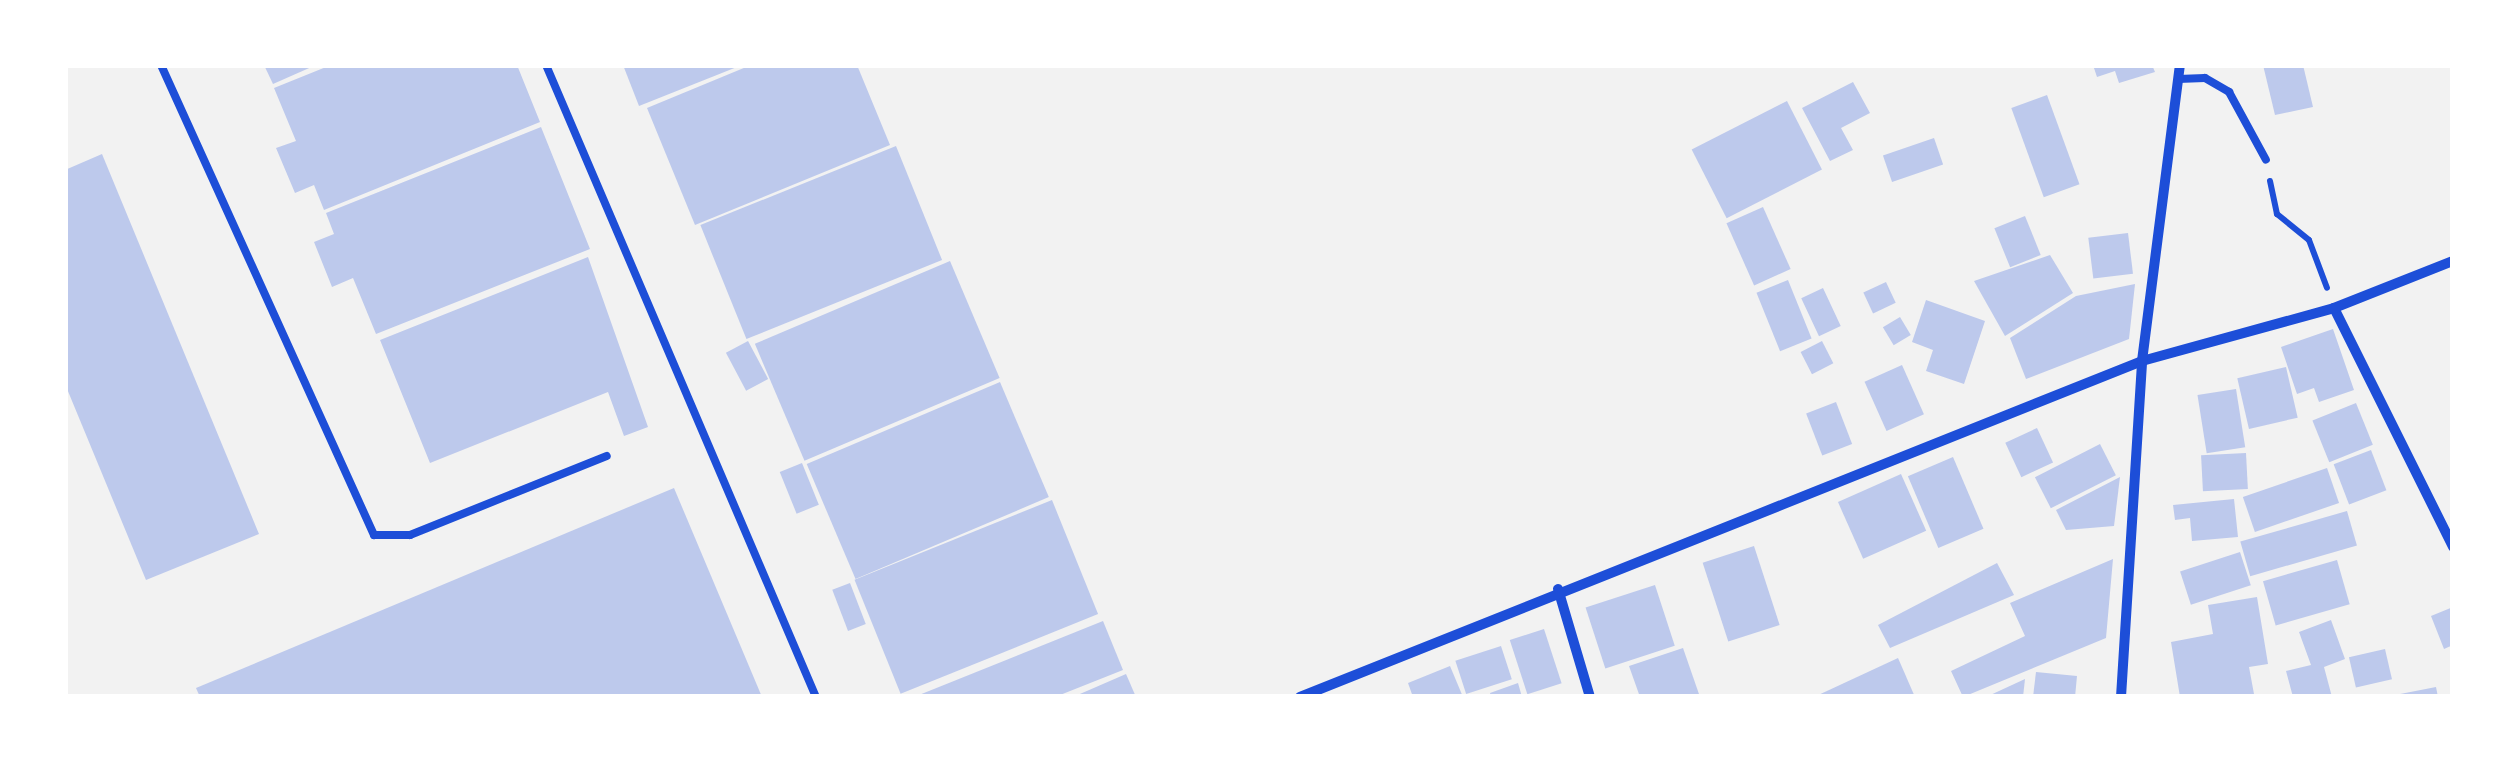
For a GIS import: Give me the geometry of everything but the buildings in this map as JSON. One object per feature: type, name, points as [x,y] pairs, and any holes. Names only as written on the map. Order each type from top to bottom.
[{"type":"street","points":[[2121,697],[2142,361],[2180,65]]},
{"type":"street","points":[[1300,697],[1558,589],[2142,361],[2334,308],[2453,261]]},
{"type":"street","points":[[2334,308],[2453,547]]},
{"type":"street","points":[[1558,589],[1590,697]]},
{"type":"lane","points":[[161,65],[374,535],[410,535],[606,456]]},
{"type":"lane","points":[[546,65],[816,697]]},
{"type":"lane","points":[[2178,80],[2205,78],[2228,92],[2266,160]]},
{"type":"path","points":[[2266,160],[2278,214],[2309,240],[2334,308]]}]
